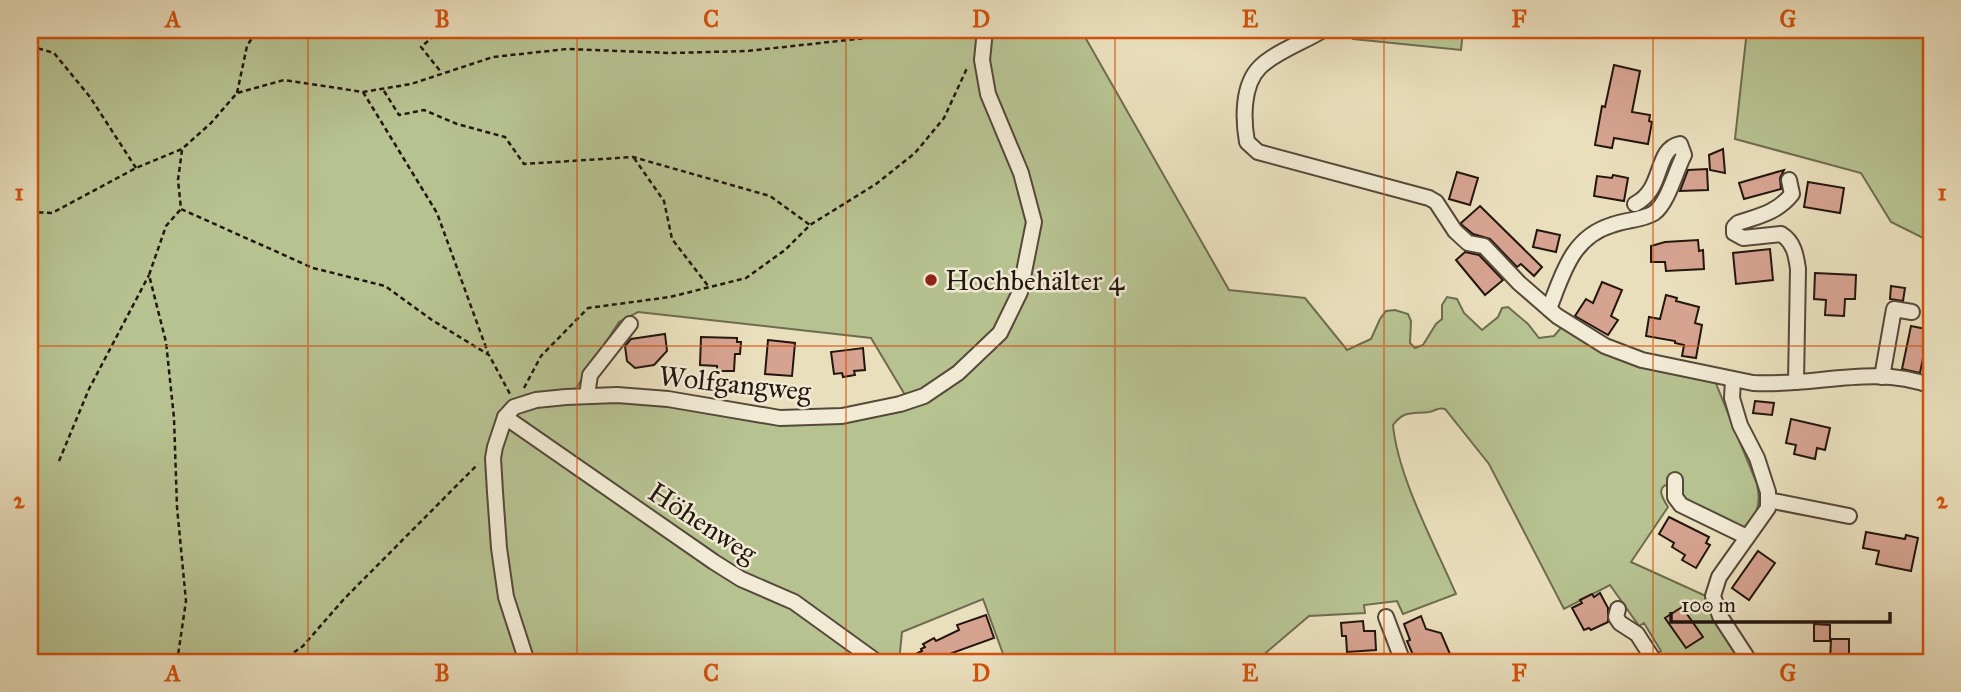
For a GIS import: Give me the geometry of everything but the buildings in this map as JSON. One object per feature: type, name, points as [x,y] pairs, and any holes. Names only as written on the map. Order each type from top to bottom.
[{"type":"street","name":"Wolfgangweg","points":[[505,417],[514,407],[536,400],[587,395],[668,399],[761,416],[842,416],[924,396],[958,373],[1000,333],[1020,292],[1034,222],[1021,173],[988,94],[982,60],[985,30]]},
{"type":"street","points":[[1322,30],[1267,63],[1254,76],[1245,108],[1247,137],[1258,152],[1429,198],[1436,202],[1461,237],[1468,243],[1484,246],[1519,284],[1549,309],[1605,346],[1642,360],[1733,380],[1770,384],[1899,377],[1931,386]]},
{"type":"street","points":[[1549,309],[1570,255],[1580,243],[1610,225],[1648,215],[1661,206],[1684,155],[1680,144],[1673,145],[1666,152],[1653,189],[1647,198],[1635,204]]},
{"type":"street","points":[[1789,180],[1792,194],[1786,201],[1774,211],[1738,223],[1734,227],[1734,233],[1743,238],[1782,234],[1790,240],[1796,252],[1796,382]]},
{"type":"street","points":[[1882,377],[1894,309],[1912,312]]},
{"type":"street","points":[[587,395],[590,375],[630,324]]},
{"type":"street","points":[[1733,380],[1732,398],[1740,425],[1757,458],[1768,492],[1768,508],[1719,577],[1713,596],[1720,616],[1750,662]]},
{"type":"street","points":[[505,417],[493,458],[496,514],[506,597],[527,662]]},
{"type":"street","name":"Höhenweg","points":[[505,417],[714,562],[741,579],[794,603],[877,662]]},
{"type":"street","points":[[1675,481],[1675,497],[1681,505],[1746,537]]},
{"type":"street","points":[[1768,500],[1849,516]]},
{"type":"street","points":[[1618,608],[1616,617],[1620,623],[1637,634],[1655,662]]},
{"type":"street","points":[[1386,617],[1403,662]]},
{"type":"path","points":[[30,212],[52,214],[136,168],[182,149],[211,123],[237,93],[247,46],[257,30]]},
{"type":"path","points":[[440,30],[421,47],[441,72]]},
{"type":"path","points":[[237,93],[284,80],[363,92],[384,90],[493,57],[567,49],[671,53],[747,51],[950,30],[985,30]]},
{"type":"path","points":[[30,46],[54,53],[90,97],[136,168]]},
{"type":"path","points":[[519,405],[523,389],[541,356],[588,308],[670,297],[746,278],[785,250],[810,225],[876,184],[915,153],[944,118],[971,60]]},
{"type":"path","points":[[384,90],[399,114],[424,110],[457,124],[505,137],[524,164],[633,157],[770,196],[810,225]]},
{"type":"path","points":[[363,92],[437,213],[489,355],[505,390],[519,405]]},
{"type":"path","points":[[59,461],[89,389],[149,275],[166,226],[181,209],[178,180],[182,149]]},
{"type":"path","points":[[633,157],[664,201],[672,239],[709,286]]},
{"type":"path","points":[[181,209],[313,268],[385,286],[432,320],[489,355]]},
{"type":"path","points":[[149,275],[166,342],[174,418],[177,508],[186,601],[177,662]]},
{"type":"path","points":[[280,662],[303,646],[344,599],[495,447]]},
{"type":"green space","points":[[30,30],[1081,30],[1229,290],[1305,298],[1347,350],[1371,339],[1386,311],[1395,310],[1408,314],[1411,321],[1410,343],[1415,348],[1423,345],[1442,319],[1442,305],[1447,297],[1457,299],[1464,313],[1482,330],[1498,317],[1502,308],[1508,307],[1528,324],[1539,338],[1554,336],[1566,322],[1605,346],[1715,381],[1758,491],[1757,508],[1745,529],[1686,500],[1669,484],[1665,486],[1661,494],[1668,507],[1631,562],[1706,596],[1714,619],[1742,662],[1663,662],[1657,653],[1661,651],[1644,623],[1639,626],[1610,585],[1564,609],[1489,464],[1445,409],[1440,408],[1405,415],[1393,425],[1396,445],[1410,489],[1456,594],[1403,614],[1397,601],[1364,605],[1365,613],[1309,616],[1255,662],[1006,662],[983,599],[902,632],[899,662],[30,662]],"holes":[[[638,312],[871,338],[911,405],[749,419],[689,406],[598,399],[521,408],[526,395],[575,390],[619,322]]]},
{"type":"green space","points":[[1340,30],[1463,30],[1461,50],[1353,39]]},
{"type":"green space","points":[[1747,30],[1931,30],[1931,242],[1891,222],[1861,173],[1735,139]]},
{"type":"place","name":"Hochbehälter 4","points":[[931,280]]}]
